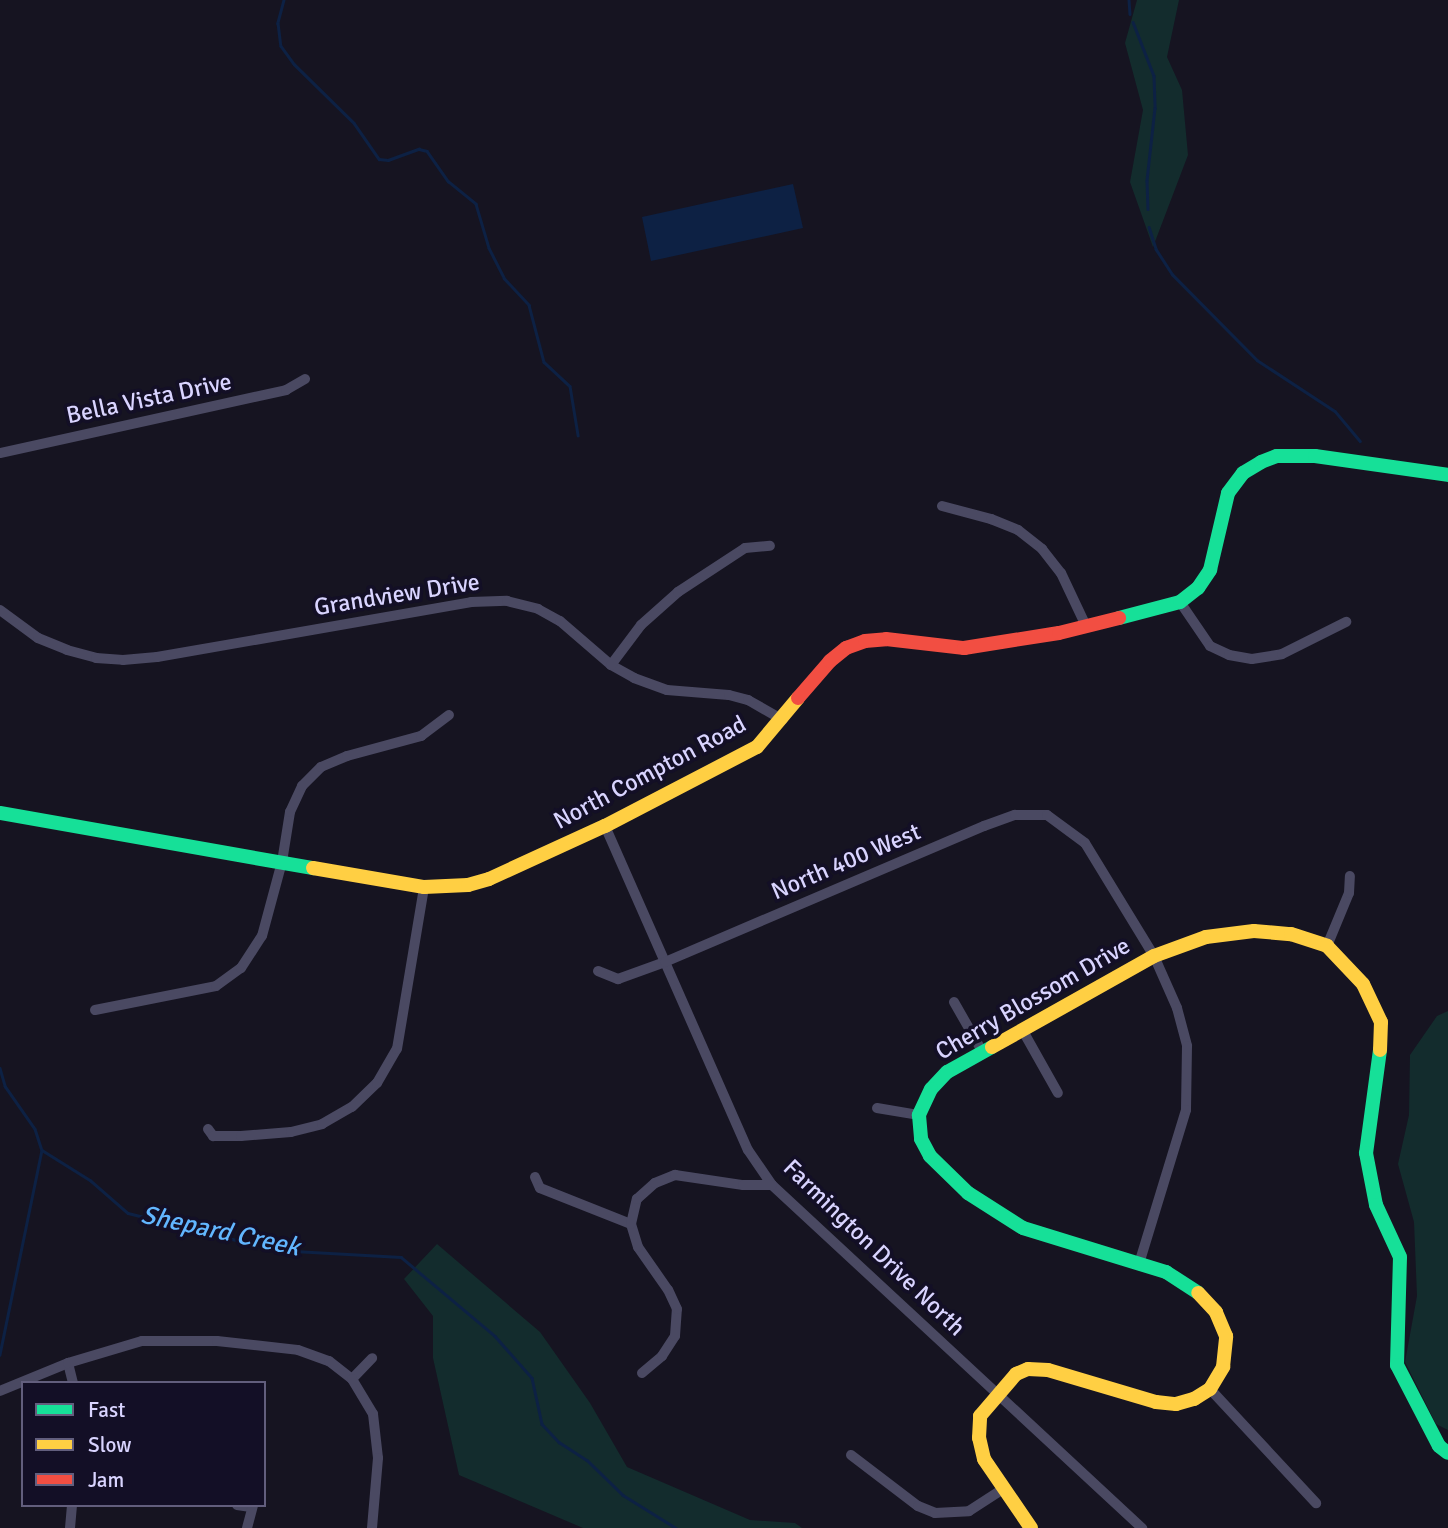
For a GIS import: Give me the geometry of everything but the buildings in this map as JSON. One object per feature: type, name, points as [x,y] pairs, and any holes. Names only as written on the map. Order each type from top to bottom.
[{"type":"street","name":"Bella Vista Drive","points":[[0,453],[286,390],[305,379]]},
{"type":"street","name":"North Compton Road","points":[[0,813],[424,887],[447,888],[489,879],[605,826],[757,747],[783,720],[830,661],[846,648],[865,641],[886,639],[964,648],[1086,626],[1180,602],[1198,588],[1210,570],[1228,493],[1243,473],[1261,462],[1278,456],[1315,456],[1448,475]]},
{"type":"street","points":[[942,506],[991,519],[1018,530],[1042,549],[1061,573],[1086,626]]},
{"type":"street","points":[[611,665],[641,625],[678,592],[745,548],[770,546]]},
{"type":"street","name":"Grandview Drive","points":[[0,610],[38,638],[66,650],[96,658],[123,660],[157,657],[471,602],[507,601],[538,609],[560,621],[611,665],[634,678],[667,690],[729,695],[748,701],[783,720]]},
{"type":"street","points":[[1180,602],[1210,646],[1229,655],[1252,659],[1282,654],[1346,622]]},
{"type":"street","points":[[96,1010],[216,985],[240,968],[262,936],[282,862],[290,812],[302,786],[321,766],[347,756],[421,736],[449,715]]},
{"type":"street","name":"North 400 West","points":[[598,971],[618,979],[665,962],[984,825],[1015,815],[1047,815],[1085,843],[1154,956]]},
{"type":"street","name":"Farmington Drive North","points":[[605,826],[748,1150],[772,1185],[1142,1528]]},
{"type":"street","points":[[1350,876],[1349,893],[1327,946],[1363,984],[1381,1022],[1379,1062],[1366,1153],[1376,1205],[1400,1257],[1397,1365],[1439,1446],[1448,1453]]},
{"type":"street","points":[[208,1129],[213,1136],[241,1136],[291,1132],[322,1124],[352,1107],[377,1083],[397,1049],[424,887]]},
{"type":"street","name":"Cherry Blossom Drive","points":[[919,1115],[938,1080],[982,1051],[1023,1031],[1154,956],[1206,937],[1254,931],[1290,934],[1327,946]]},
{"type":"street","points":[[1139,1264],[1186,1110],[1189,1082],[1187,1046],[1177,1008],[1154,956]]},
{"type":"street","points":[[954,1003],[982,1051]]},
{"type":"street","points":[[1023,1031],[1058,1093]]},
{"type":"street","points":[[877,1108],[919,1115],[921,1139],[930,1156],[968,1193],[996,1213],[1023,1228],[1166,1272],[1196,1292],[1216,1312],[1226,1336],[1223,1367],[1210,1389],[1194,1399],[1176,1404],[1156,1402],[1048,1370],[1028,1369],[1016,1374],[980,1416],[979,1438],[984,1459],[1031,1528]]},
{"type":"street","points":[[642,1373],[662,1356],[676,1336],[677,1309],[668,1290],[638,1247],[631,1224],[637,1199],[655,1183],[675,1175],[743,1185],[772,1185]]},
{"type":"street","points":[[535,1177],[540,1188],[631,1224]]},
{"type":"street","points":[[24,1381],[68,1363],[142,1341],[217,1341],[298,1350],[328,1361],[352,1378],[373,1414],[378,1458],[372,1528]]},
{"type":"street","points":[[352,1378],[372,1358]]},
{"type":"street","points":[[68,1363],[72,1381]]},
{"type":"street","points":[[0,1391],[21,1382]]},
{"type":"street","points":[[1210,1389],[1316,1503]]},
{"type":"street","points":[[851,1455],[918,1506],[935,1513],[969,1511],[1003,1489]]},
{"type":"street","points":[[71,1528],[72,1507]]},
{"type":"street","points":[[247,1528],[252,1507]]},
{"type":"green space","points":[[1137,0],[1179,0],[1167,57],[1182,90],[1188,155],[1153,247],[1130,182],[1143,110],[1125,43]]},
{"type":"green space","points":[[1448,1011],[1448,1430],[1436,1424],[1405,1362],[1417,1296],[1414,1222],[1398,1164],[1409,1115],[1410,1055],[1437,1016]]},
{"type":"green space","points":[[437,1244],[540,1332],[590,1403],[627,1467],[750,1520],[795,1523],[802,1528],[583,1528],[459,1475],[433,1358],[433,1316],[404,1279]]},
{"type":"water","points":[[793,184],[803,228],[651,261],[642,217]]},
{"type":"waterway","points":[[284,0],[278,23],[281,46],[294,64],[354,123],[379,159],[388,160],[419,149],[427,151],[448,181],[476,204],[489,248],[504,278],[529,305],[544,362],[570,386],[578,435]]},
{"type":"waterway","points":[[1129,0],[1130,14]]},
{"type":"waterway","points":[[1133,22],[1154,76],[1155,108],[1147,181],[1148,209]]},
{"type":"waterway","points":[[1149,227],[1156,249],[1172,274],[1257,360],[1335,411],[1360,441]]},
{"type":"waterway","name":"Shepard Creek","points":[[0,1068],[5,1086],[35,1129],[42,1150],[0,1355]]},
{"type":"waterway","name":"Shepard Creek","points":[[42,1150],[90,1180],[128,1213],[276,1250],[401,1257],[495,1336],[532,1378],[542,1424],[559,1442],[587,1460],[623,1495],[676,1528]]},
{"type":"traffic: fast","points":[[1119,618],[1180,602],[1198,588],[1210,570],[1228,493],[1243,473],[1261,462],[1277,456],[1315,456],[1448,475]]},
{"type":"traffic: fast","points":[[0,813],[313,868]]},
{"type":"traffic: fast","points":[[992,1047],[947,1072],[931,1089],[919,1115],[921,1139],[930,1156],[968,1193],[1023,1228],[1166,1272],[1198,1293]]},
{"type":"traffic: fast","points":[[1380,1050],[1366,1153],[1376,1205],[1400,1257],[1397,1365],[1439,1446],[1448,1453]]},
{"type":"traffic: slow","points":[[313,868],[424,887],[468,885],[489,879],[605,826],[757,747],[798,698]]},
{"type":"traffic: slow","points":[[992,1047],[1154,956],[1206,937],[1254,931],[1291,934],[1327,946],[1363,984],[1381,1022],[1380,1050]]},
{"type":"traffic: slow","points":[[1031,1528],[984,1459],[979,1438],[980,1416],[1016,1374],[1028,1369],[1048,1370],[1156,1402],[1176,1404],[1194,1399],[1210,1389],[1223,1367],[1226,1336],[1216,1312],[1198,1293]]},
{"type":"traffic: jam","points":[[798,698],[830,661],[846,648],[865,641],[886,639],[964,648],[1059,633],[1119,618]]}]
